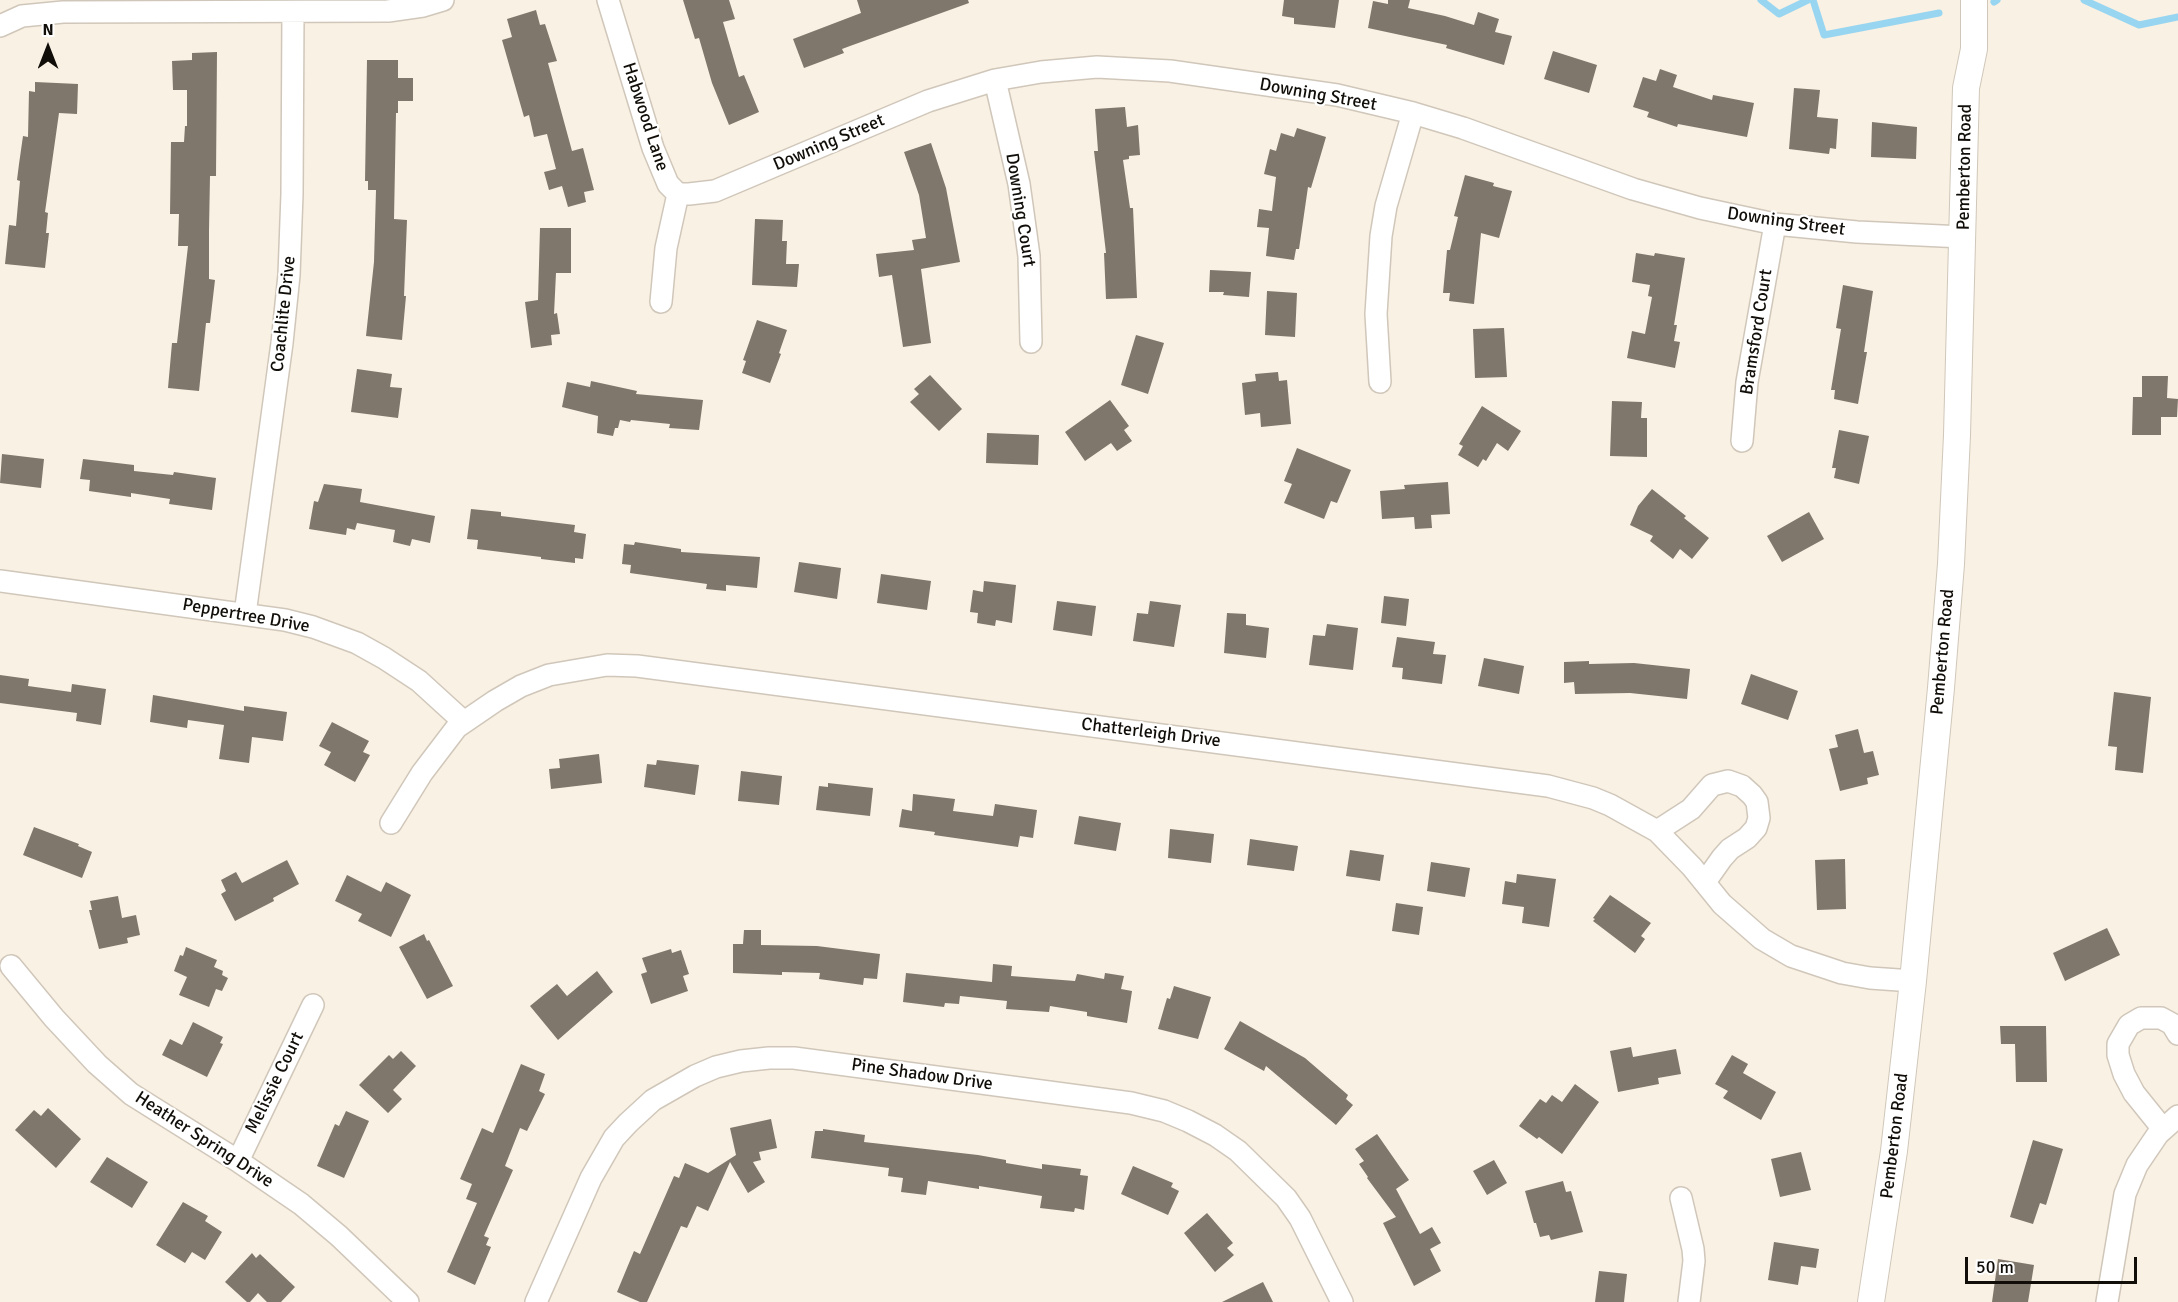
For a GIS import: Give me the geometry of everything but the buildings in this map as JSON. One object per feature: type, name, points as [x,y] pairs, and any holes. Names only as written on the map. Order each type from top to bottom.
[{"type":"street","points":[[0,26],[22,16],[63,12],[388,11],[423,6],[443,0]]},
{"type":"street","name":"Habwood Lane","points":[[608,0],[653,148],[668,184],[678,194],[666,248],[661,302]]},
{"type":"street","name":"Pemberton Road","points":[[1872,1302],[1894,1151],[1913,981],[1951,564],[1964,237],[1966,88],[1974,49],[1974,0]]},
{"type":"street","name":"Coachlite Drive","points":[[245,614],[282,343],[289,275],[293,12]]},
{"type":"street","name":"Downing Street","points":[[678,194],[715,191],[928,101],[995,80],[1041,72],[1097,67],[1170,71],[1337,95],[1413,113],[1462,128],[1633,189],[1700,208],[1775,224],[1857,232],[1964,237]]},
{"type":"street","name":"Downing Court","points":[[995,80],[1019,184],[1029,256],[1031,342]]},
{"type":"street","points":[[1380,382],[1376,314],[1381,236],[1386,206],[1413,113]]},
{"type":"street","name":"Bramsford Court","points":[[1742,441],[1747,382],[1775,224]]},
{"type":"street","name":"Peppertree Drive","points":[[0,581],[245,614],[313,627],[357,643],[384,658],[419,681],[464,722]]},
{"type":"street","name":"Chatterleigh Drive","points":[[391,823],[422,773],[457,727],[495,700],[549,675],[607,665],[637,666],[1548,786],[1610,805],[1657,831],[1692,867],[1722,904],[1762,939],[1791,956],[1842,973],[1870,978],[1913,981]]},
{"type":"street","points":[[1657,831],[1690,808],[1712,785],[1728,781],[1742,786],[1752,795],[1757,802],[1759,818],[1755,828],[1747,838],[1726,854],[1704,882]]},
{"type":"street","name":"Heather Spring Drive","points":[[11,966],[54,1018],[97,1064],[131,1094],[238,1161],[309,1210],[408,1302]]},
{"type":"street","name":"Melissie Court","points":[[238,1161],[313,1005]]},
{"type":"street","points":[[2108,1302],[2125,1194],[2137,1165],[2171,1122],[2134,1093],[2124,1074],[2118,1055],[2118,1044],[2122,1033],[2141,1018],[2161,1018],[2172,1024],[2178,1034]]},
{"type":"street","name":"Pine Shadow Drive","points":[[536,1302],[591,1178],[614,1138],[628,1123],[653,1100],[694,1076],[716,1067],[741,1061],[794,1058],[1131,1103],[1164,1111],[1188,1121],[1215,1135],[1238,1151],[1286,1198],[1300,1218],[1342,1302]]},
{"type":"street","points":[[1680,1198],[1693,1249],[1694,1261],[1689,1302]]},
{"type":"waterway","points":[[1761,0],[1779,14],[1808,0]]},
{"type":"waterway","points":[[1813,0],[1824,35],[1939,13]]},
{"type":"waterway","points":[[2084,0],[2139,25],[2178,17]]}]
